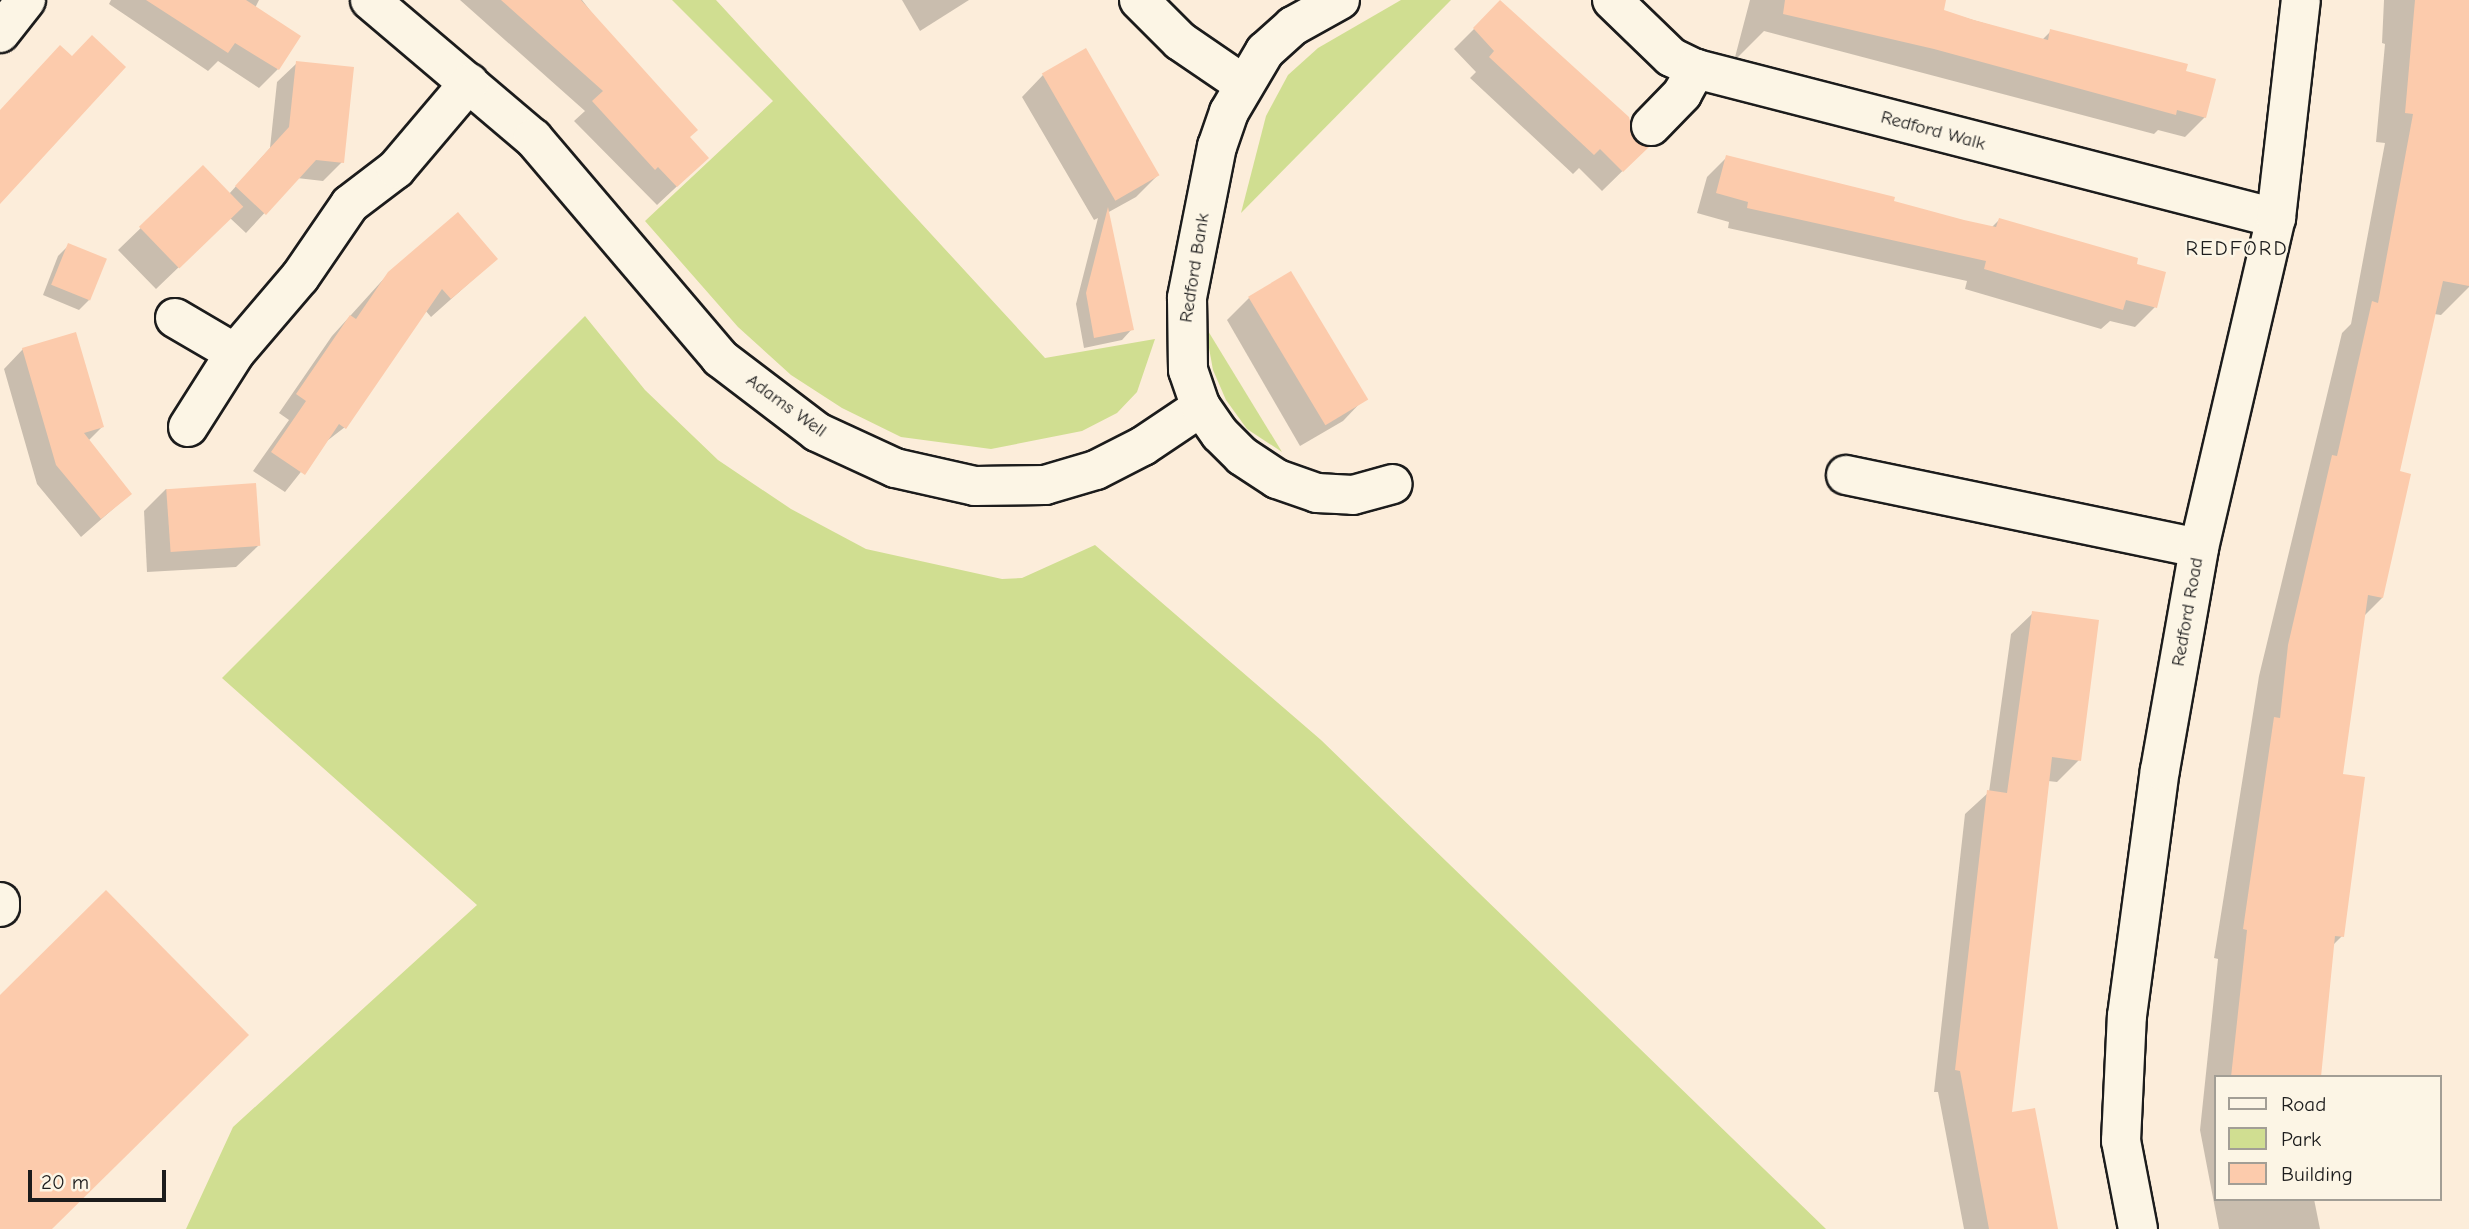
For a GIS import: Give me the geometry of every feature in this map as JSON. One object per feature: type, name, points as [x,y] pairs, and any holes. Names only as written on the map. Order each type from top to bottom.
[{"type":"street","points":[[0,33],[26,0]]},
{"type":"street","name":"Adams Well","points":[[370,0],[533,138],[720,358],[817,432],[895,468],[975,486],[1045,485],[1096,470],[1143,446],[1201,407]]},
{"type":"street","points":[[1139,0],[1180,41],[1243,84],[1265,51],[1293,26],[1340,0]]},
{"type":"street","name":"Redford Walk","points":[[1612,0],[1671,57],[1696,69],[2276,218]]},
{"type":"street","name":"Redford Road","points":[[2138,1229],[2122,1141],[2127,1016],[2160,770],[2199,548],[2276,218],[2301,0]]},
{"type":"street","points":[[1651,126],[1682,94],[1696,69]]},
{"type":"street","points":[[188,427],[235,353],[300,277],[350,204],[396,169],[469,83]]},
{"type":"street","name":"Redford Bank","points":[[1243,84],[1217,146],[1187,298],[1188,370],[1201,407],[1242,456],[1277,480],[1317,493],[1353,495],[1393,484]]},
{"type":"street","points":[[175,318],[235,353]]},
{"type":"street","points":[[1846,475],[2199,548]]},
{"type":"green space","points":[[672,0],[716,0],[1045,358],[1155,339],[1137,392],[1117,413],[1082,431],[991,449],[901,437],[842,408],[791,375],[738,327],[645,221],[773,101]]},
{"type":"green space","points":[[1401,0],[1451,0],[1241,213],[1266,116],[1288,75],[1318,48]]},
{"type":"green space","points":[[585,316],[645,390],[718,460],[791,509],[866,549],[1002,579],[1022,578],[1095,545],[1321,740],[1826,1229],[186,1229],[233,1127],[477,905],[222,678]]},
{"type":"green space","points":[[1205,326],[1282,452],[1247,429],[1226,400],[1213,370]]},
{"type":"building","points":[[146,0],[246,0],[301,36],[279,70],[235,43],[228,53]]},
{"type":"building","points":[[501,0],[581,0],[698,130],[690,137],[709,158],[677,187],[658,167],[655,170],[592,101],[603,91]]},
{"type":"building","points":[[1500,0],[1629,117],[1635,141],[1649,147],[1623,172],[1600,149],[1594,155],[1489,57],[1494,51],[1473,28]]},
{"type":"building","points":[[1785,0],[1946,0],[1944,10],[1974,20],[2048,40],[2050,29],[2188,64],[2186,71],[2216,79],[2206,118],[2177,110],[2176,115],[1934,49],[1783,14]]},
{"type":"building","points":[[2415,0],[2469,0],[2469,286],[2443,281],[2400,471],[2411,474],[2383,598],[2368,595],[2343,774],[2365,777],[2344,937],[2335,936],[2321,1075],[2231,1075],[2247,930],[2243,929],[2274,717],[2280,718],[2288,645],[2332,455],[2337,456],[2372,301],[2378,303],[2413,114],[2405,113]]},
{"type":"building","points":[[92,35],[126,67],[0,204],[0,110],[60,45],[72,56]]},
{"type":"building","points":[[1086,48],[1160,175],[1115,201],[1042,74]]},
{"type":"building","points":[[296,61],[354,67],[344,163],[316,160],[266,215],[235,186],[289,127]]},
{"type":"building","points":[[1726,155],[1895,197],[1894,201],[1964,220],[1996,227],[1999,218],[2138,258],[2137,264],[2166,272],[2157,308],[2126,300],[2123,310],[1984,269],[1986,261],[1747,208],[1748,202],[1716,193]]},
{"type":"building","points":[[203,165],[243,207],[179,269],[139,227]]},
{"type":"building","points":[[1108,207],[1134,330],[1094,338],[1086,293]]},
{"type":"building","points":[[458,212],[498,259],[451,299],[442,289],[346,429],[339,424],[305,475],[271,452],[306,401],[296,394],[350,315],[356,319],[388,272]]},
{"type":"building","points":[[68,243],[107,259],[90,300],[51,285]]},
{"type":"building","points":[[1291,271],[1368,400],[1325,425],[1248,297]]},
{"type":"building","points":[[76,332],[104,427],[84,433],[132,494],[101,519],[56,465],[22,348]]},
{"type":"building","points":[[256,483],[260,546],[171,552],[166,489]]},
{"type":"building","points":[[2032,611],[2099,620],[2081,761],[2052,757],[2012,1112],[2035,1108],[2058,1229],[1989,1229],[1960,1071],[1955,1070],[1987,790],[2007,793]]},
{"type":"building","points":[[106,890],[249,1035],[52,1229],[0,1229],[0,995]]},
{"type":"district","name":"REDFORD","points":[[2237,248]]}]
